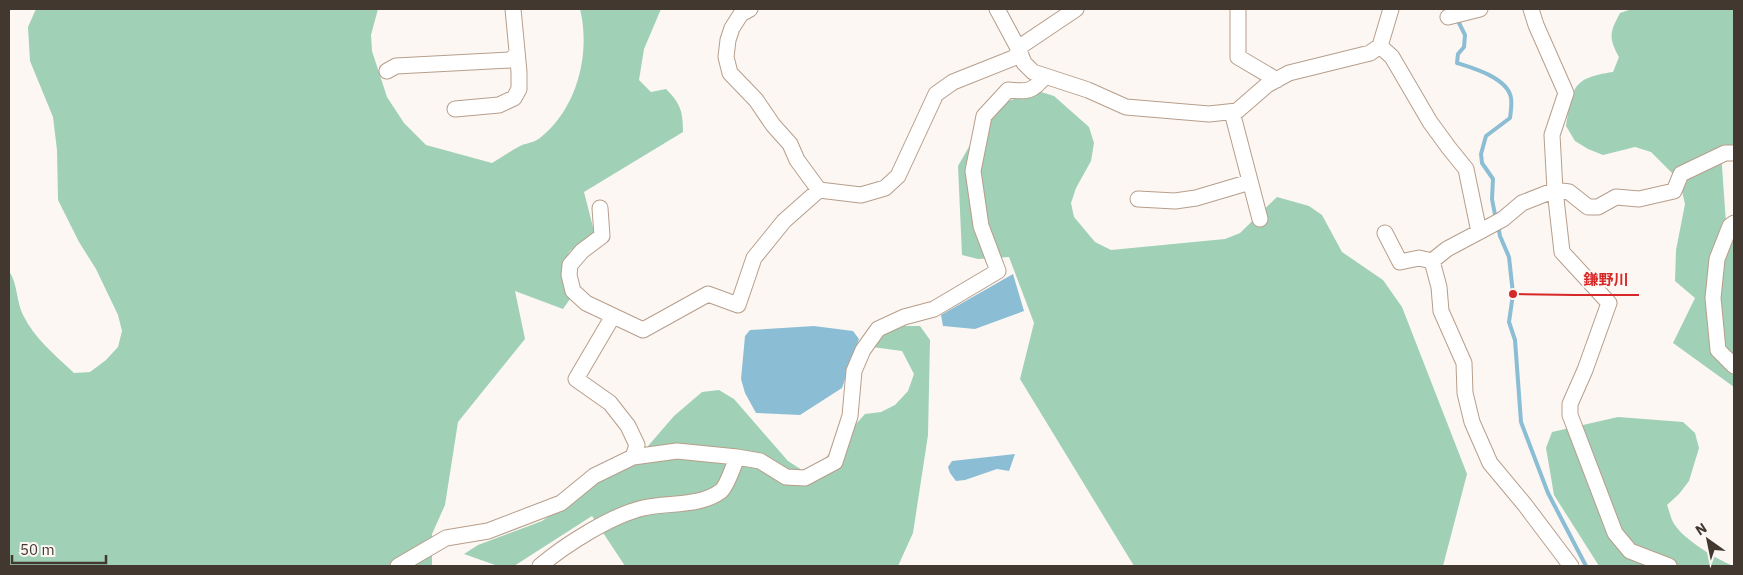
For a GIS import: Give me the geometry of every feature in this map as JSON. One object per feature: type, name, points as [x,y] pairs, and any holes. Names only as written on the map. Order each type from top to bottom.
[{"type":"street","points":[[455,109],[499,105],[514,98],[519,88],[513,9]]},
{"type":"street","points":[[750,9],[741,14],[732,28],[728,40],[726,57],[730,73],[756,100],[773,125],[790,144],[797,160],[819,190],[861,195],[885,188],[898,176],[936,94],[952,82],[1016,57],[1018,48],[1076,9]]},
{"type":"street","points":[[997,9],[1024,63],[1033,72],[1088,90],[1126,107],[1209,114],[1237,111],[1267,85],[1289,73],[1370,54],[1380,46],[1391,9]]},
{"type":"street","points":[[1238,9],[1238,56],[1277,80]]},
{"type":"street","points":[[1448,17],[1480,9]]},
{"type":"street","points":[[1531,9],[1536,25],[1566,93],[1552,135],[1555,190],[1562,252],[1609,304],[1585,370],[1570,404],[1570,415],[1615,533],[1630,552],[1669,566]]},
{"type":"street","points":[[1380,46],[1392,57],[1430,122],[1466,168],[1479,232]]},
{"type":"street","points":[[387,71],[396,66],[510,60],[517,54]]},
{"type":"street","points":[[398,566],[446,538],[488,531],[562,502],[594,476],[633,457],[677,451],[737,457],[760,461],[786,477],[805,478],[835,462],[850,416],[854,371],[863,350],[878,329],[904,317],[934,309],[998,271],[982,226],[973,171],[984,116],[1008,90],[1027,92],[1039,84],[1045,76]]},
{"type":"street","points":[[1232,112],[1260,219]]},
{"type":"street","points":[[1432,261],[1447,249],[1499,222],[1522,204],[1555,190],[1569,192],[1588,207],[1598,207],[1616,197],[1639,199],[1674,192],[1681,174],[1725,153],[1734,153]]},
{"type":"street","points":[[1138,199],[1175,201],[1196,198],[1250,182]]},
{"type":"street","points":[[600,208],[602,236],[582,251],[570,265],[569,275],[573,291],[586,303],[643,330],[708,294],[738,305],[754,258],[784,220],[819,190]]},
{"type":"street","points":[[1734,223],[1730,226],[1717,258],[1713,298],[1718,350],[1734,366]]},
{"type":"street","points":[[1385,233],[1400,262],[1419,258],[1432,261]]},
{"type":"street","points":[[1432,261],[1439,287],[1441,311],[1464,363],[1465,393],[1472,422],[1490,463],[1525,505],[1571,566]]},
{"type":"street","points":[[613,316],[576,379],[610,402],[628,426],[637,445],[633,457]]},
{"type":"street","points":[[540,566],[552,556],[599,526],[642,508],[708,499],[723,490],[737,457]]},
{"type":"green space","points":[[36,9],[378,9],[371,35],[372,51],[387,97],[404,123],[426,145],[492,163],[522,145],[540,138],[553,126],[563,112],[572,96],[582,62],[584,44],[580,9],[661,9],[644,49],[639,80],[651,92],[666,89],[671,94],[680,109],[683,132],[584,192],[595,235],[570,251],[562,266],[572,296],[563,309],[515,291],[525,339],[458,422],[445,505],[432,534],[432,566],[9,566],[9,271],[14,281],[21,310],[33,332],[74,373],[90,372],[106,360],[118,347],[122,331],[118,315],[96,269],[79,242],[58,200],[57,150],[53,117],[30,61],[28,27]]},
{"type":"green space","points":[[1632,9],[1734,10],[1734,149],[1721,152],[1726,223],[1734,223],[1734,387],[1673,343],[1695,298],[1675,281],[1676,250],[1685,204],[1681,187],[1673,174],[1651,152],[1635,147],[1603,155],[1588,149],[1575,141],[1566,126],[1570,102],[1576,87],[1589,78],[1613,72],[1619,57],[1613,44],[1612,30],[1620,13]]},
{"type":"green space","points":[[1038,91],[1054,96],[1089,127],[1094,143],[1091,161],[1076,188],[1071,203],[1074,217],[1095,242],[1111,250],[1225,239],[1240,233],[1277,197],[1309,206],[1322,215],[1342,252],[1383,280],[1402,307],[1467,474],[1443,566],[1134,566],[1020,379],[1034,323],[1009,257],[978,259],[962,255],[958,166],[974,138],[995,112],[1008,101]]},
{"type":"green space","points":[[892,326],[920,326],[930,340],[928,435],[913,533],[898,566],[625,566],[592,516],[514,566],[498,566],[464,554],[478,545],[542,521],[642,453],[674,416],[702,392],[719,390],[734,399],[788,461],[802,470],[819,465],[865,414],[881,412],[895,405],[908,391],[914,374],[902,351],[872,347]]},
{"type":"green space","points":[[1618,417],[1683,422],[1695,433],[1699,448],[1689,481],[1667,505],[1672,520],[1682,534],[1708,553],[1733,566],[1599,566],[1554,495],[1546,448],[1552,432]]},
{"type":"water","points":[[1013,274],[1024,311],[975,329],[943,326],[941,315]]},
{"type":"water","points":[[814,326],[853,331],[859,339],[842,388],[800,415],[756,413],[745,393],[741,379],[745,336],[750,330]]},
{"type":"water","points":[[1015,454],[1009,471],[997,469],[965,480],[956,481],[948,467],[952,461]]},
{"type":"waterway","points":[[1457,19],[1465,35],[1464,47],[1458,54],[1457,63],[1497,79],[1504,85],[1511,98],[1510,118],[1486,136],[1481,154],[1482,163],[1493,179],[1492,199],[1496,220]]},
{"type":"waterway","points":[[1498,226],[1509,257],[1513,294],[1509,322],[1515,340],[1521,422],[1548,493],[1586,566]]},
{"type":"place","name":"鎌野川","points":[[1513,294]]}]
